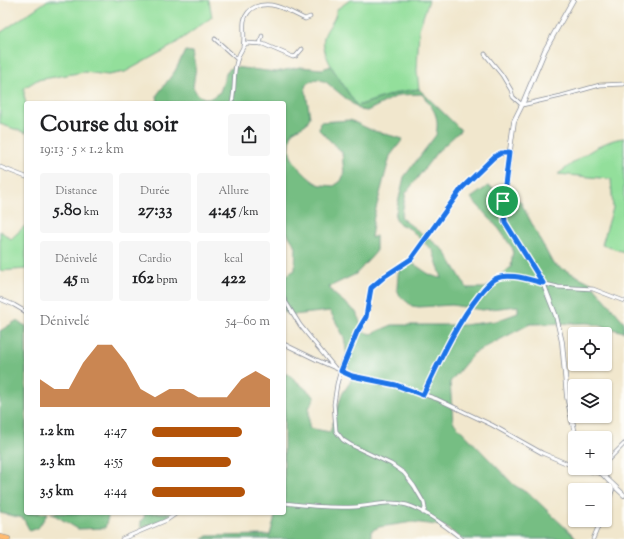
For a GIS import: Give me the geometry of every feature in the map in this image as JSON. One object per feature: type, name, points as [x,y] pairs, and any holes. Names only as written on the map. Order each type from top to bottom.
[{"type":"highway","points":[[0,538],[8,539]]},
{"type":"street","points":[[573,0],[545,50],[514,121],[503,201],[505,222],[543,283],[553,307],[561,333],[567,397],[574,431]]},
{"type":"street","points":[[232,101],[235,88],[235,70],[237,59],[244,41],[244,20],[248,12],[257,6],[268,3],[274,4],[305,19],[310,17]]},
{"type":"street","points":[[260,44],[262,36]]},
{"type":"street","points":[[215,39],[237,59]]},
{"type":"street","points":[[242,48],[246,43],[260,44],[292,57],[296,56],[302,49]]},
{"type":"street","points":[[485,54],[511,90],[512,97],[522,105]]},
{"type":"street","points":[[522,105],[600,85],[624,84]]},
{"type":"street","points":[[423,512],[425,508],[424,503],[404,473],[391,464],[351,445],[343,440],[336,432],[334,404],[337,384],[357,332],[366,317],[371,288],[385,276],[411,259],[467,183],[494,157],[501,153],[509,153]]},
{"type":"street","points":[[0,167],[24,176]]},
{"type":"street","points":[[423,395],[467,311],[495,279],[516,277],[558,287],[593,289],[624,301]]},
{"type":"street","points":[[0,300],[14,305],[24,311]]},
{"type":"street","points":[[286,302],[300,325],[336,369]]},
{"type":"street","points":[[286,345],[352,376],[396,385],[437,400],[492,425],[542,452],[568,464]]},
{"type":"street","points":[[612,456],[624,444]]},
{"type":"street","points":[[603,475],[624,494]]},
{"type":"street","points":[[612,491],[614,486]]},
{"type":"street","points":[[286,503],[349,507],[395,503],[408,505],[436,520],[462,539]]},
{"type":"street","points":[[122,539],[167,520],[174,515]]},
{"type":"street","points":[[593,539],[598,527]]},
{"type":"green space","points":[[48,0],[209,0],[212,17],[172,46],[125,72],[108,75],[84,72],[37,80],[24,88],[25,101],[24,101],[24,132],[0,124],[0,33]]},
{"type":"green space","points":[[350,0],[429,0],[419,29],[417,71],[419,89],[400,92],[357,106],[335,73],[326,54],[324,45],[324,37],[335,17],[337,9]]},
{"type":"green space","points":[[185,51],[193,52],[196,66],[193,87],[197,94],[204,98],[211,98],[220,92],[227,71],[233,67],[276,72],[300,67],[322,69],[331,66],[357,106],[400,92],[419,89],[461,130],[437,152],[406,193],[401,218],[444,250],[467,288],[486,288],[511,267],[513,249],[499,229],[471,198],[488,186],[520,201],[553,264],[591,283],[624,322],[624,332],[612,329],[612,327],[605,327],[589,323],[530,324],[474,353],[450,382],[453,422],[514,485],[532,496],[577,539],[462,539],[444,526],[413,522],[379,527],[371,531],[371,539],[203,539],[207,536],[270,535],[275,515],[286,515],[286,374],[288,374],[315,397],[309,408],[309,428],[330,432],[342,394],[351,381],[344,337],[330,311],[293,315],[286,313],[286,276],[295,270],[296,247],[286,231],[286,101],[158,101],[157,95],[175,71]],"holes":[[[318,79],[326,82],[360,110],[367,111],[399,95],[422,94],[435,113],[437,122],[436,135],[404,177],[395,216],[398,223],[410,229],[433,251],[442,278],[432,276],[408,262],[401,266],[398,274],[397,289],[400,296],[412,306],[452,305],[482,310],[518,306],[518,313],[496,321],[463,325],[392,325],[371,334],[364,332],[356,312],[333,293],[329,287],[356,274],[376,252],[376,236],[371,238],[374,216],[390,156],[403,139],[371,130],[350,120],[320,122],[319,130],[342,152],[344,174],[341,181],[334,186],[320,185],[306,176],[290,154],[290,140],[292,132],[306,124],[310,117],[305,86],[311,81]]]},
{"type":"green space","points":[[624,138],[624,252],[602,245],[613,208],[611,179],[558,174],[581,157],[598,147]]},
{"type":"green space","points":[[24,227],[24,269],[0,271],[0,231],[11,239]]},
{"type":"green space","points":[[16,321],[24,325],[24,515],[47,515],[38,528],[30,531],[23,518],[0,513],[0,331]]},
{"type":"green space","points":[[54,515],[108,515],[105,528],[78,529]]},
{"type":"green space","points":[[144,515],[169,515],[163,520],[141,528],[141,521]]},
{"type":"route","points":[[501,153],[509,153],[503,201],[505,222],[543,283],[516,277],[495,279],[467,311],[423,395],[396,385],[352,376],[341,371],[343,362],[368,313],[371,288],[385,276],[411,259],[462,188],[494,157],[501,153]]}]
